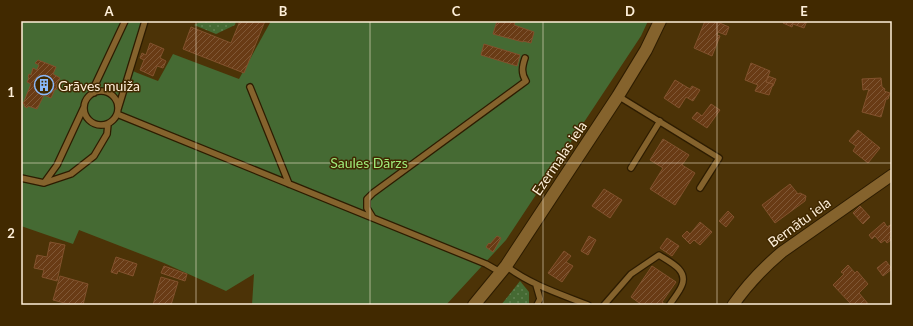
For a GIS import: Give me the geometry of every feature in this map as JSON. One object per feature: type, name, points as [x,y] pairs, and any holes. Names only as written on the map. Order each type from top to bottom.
[{"type":"street","name":"Ezermalas iela","points":[[474,305],[503,269],[618,96],[646,50],[660,21]]},
{"type":"street","name":"Bernātu iela","points":[[733,305],[752,280],[766,265],[782,252],[892,175]]},
{"type":"lane","points":[[94,93],[95,84],[125,21]]},
{"type":"lane","points":[[84,107],[85,116],[91,122],[99,126],[108,124],[115,118],[145,21]]},
{"type":"lane","points":[[373,218],[367,208],[367,199],[526,81],[523,76],[522,68],[524,58]]},
{"type":"lane","points":[[250,87],[289,184]]},
{"type":"lane","points":[[44,183],[57,165],[87,99],[94,93],[102,91],[111,94],[116,101],[118,112]]},
{"type":"lane","points":[[618,96],[719,158],[700,188]]},
{"type":"lane","points":[[118,112],[289,184],[486,264],[519,275],[536,285],[588,305]]},
{"type":"lane","points":[[631,168],[660,121]]},
{"type":"lane","points":[[21,178],[44,183],[71,174],[94,156],[107,134],[108,124]]},
{"type":"lane","points":[[604,305],[631,274],[659,255],[678,267],[683,277],[682,285],[670,304]]},
{"type":"lane","points":[[536,285],[540,299],[537,305]]},
{"type":"green space","name":"Saules Dārzs","points":[[21,21],[142,21],[127,67],[135,72],[158,81],[173,54],[239,79],[271,21],[648,21],[641,36],[506,240],[446,305],[252,305],[254,274],[226,291],[164,263],[79,230],[73,244],[21,226]]},
{"type":"green space","points":[[202,21],[236,21],[235,25],[216,34],[194,25]]},
{"type":"green space","points":[[520,281],[529,292],[529,305],[501,305]]},
{"type":"building","points":[[240,21],[265,21],[244,73],[183,49],[191,27],[231,43]]},
{"type":"building","points":[[497,21],[515,21],[514,25],[534,32],[531,43],[493,34]]},
{"type":"building","points":[[705,21],[715,21],[729,27],[726,35],[718,32],[717,35],[720,36],[712,56],[694,48]]},
{"type":"building","points":[[784,21],[807,21],[804,28],[793,24],[792,27],[783,23]]},
{"type":"building","points":[[150,43],[164,49],[160,58],[166,61],[163,68],[157,66],[153,76],[140,70],[144,60],[140,58],[142,53],[146,55]]},
{"type":"building","points":[[484,44],[520,55],[517,66],[481,55]]},
{"type":"building","name":"Grāves muiža","points":[[38,60],[56,67],[53,74],[60,78],[56,86],[58,87],[56,90],[55,89],[51,98],[44,95],[37,109],[28,106],[27,108],[24,106],[25,104],[23,104],[31,84],[27,82],[28,77],[29,74],[31,75],[33,68],[37,70],[39,65],[35,63]]},
{"type":"building","points":[[751,63],[770,71],[766,82],[773,84],[769,95],[755,91],[758,85],[745,80]]},
{"type":"building","points":[[768,76],[776,79],[773,86],[773,84],[766,82]]},
{"type":"building","points":[[881,78],[882,87],[885,89],[884,91],[890,93],[888,99],[886,99],[881,117],[862,112],[869,89],[863,90],[862,79]]},
{"type":"building","points":[[675,80],[690,89],[692,86],[700,90],[693,101],[686,97],[679,108],[664,98]]},
{"type":"building","points":[[711,104],[720,110],[707,128],[692,118],[697,112],[702,116]]},
{"type":"building","points":[[858,130],[880,148],[868,163],[853,151],[856,146],[849,141]]},
{"type":"building","points":[[663,139],[689,155],[682,165],[695,173],[675,205],[650,189],[663,168],[650,160]]},
{"type":"building","points":[[790,184],[798,194],[800,193],[806,196],[805,201],[775,223],[762,205]]},
{"type":"building","points":[[604,189],[622,200],[610,218],[592,206]]},
{"type":"building","points":[[860,206],[870,217],[863,224],[853,213]]},
{"type":"building","points":[[728,211],[734,217],[726,227],[719,221]]},
{"type":"building","points":[[700,222],[712,232],[700,245],[694,240],[690,244],[682,236],[687,231],[690,234]]},
{"type":"building","points":[[884,222],[887,227],[892,224],[892,235],[889,237],[891,240],[887,243],[885,240],[881,243],[875,236],[872,239],[869,235]]},
{"type":"building","points":[[497,236],[501,238],[493,252],[486,247]]},
{"type":"building","points":[[589,236],[596,240],[588,255],[581,251]]},
{"type":"building","points":[[667,238],[679,246],[672,256],[660,248]]},
{"type":"building","points":[[50,242],[65,245],[57,281],[42,277],[44,270],[34,268],[37,255],[47,257]]},
{"type":"building","points":[[564,251],[571,256],[566,262],[573,266],[562,282],[548,273]]},
{"type":"building","points":[[116,257],[137,264],[133,276],[118,271],[117,274],[111,272]]},
{"type":"building","points":[[886,261],[892,269],[883,276],[877,268]]},
{"type":"building","points":[[848,265],[855,273],[857,271],[868,284],[859,293],[869,305],[852,305],[833,285],[844,274],[841,272]]},
{"type":"building","points":[[164,266],[187,274],[185,281],[161,273]]},
{"type":"building","points":[[652,266],[676,282],[662,302],[666,305],[642,305],[631,297]]},
{"type":"building","points":[[60,276],[88,284],[83,305],[72,305],[53,300]]},
{"type":"building","points":[[161,277],[178,282],[171,305],[153,305]]},
{"type":"place","name":"Grāves muiža","points":[[44,85]]}]
